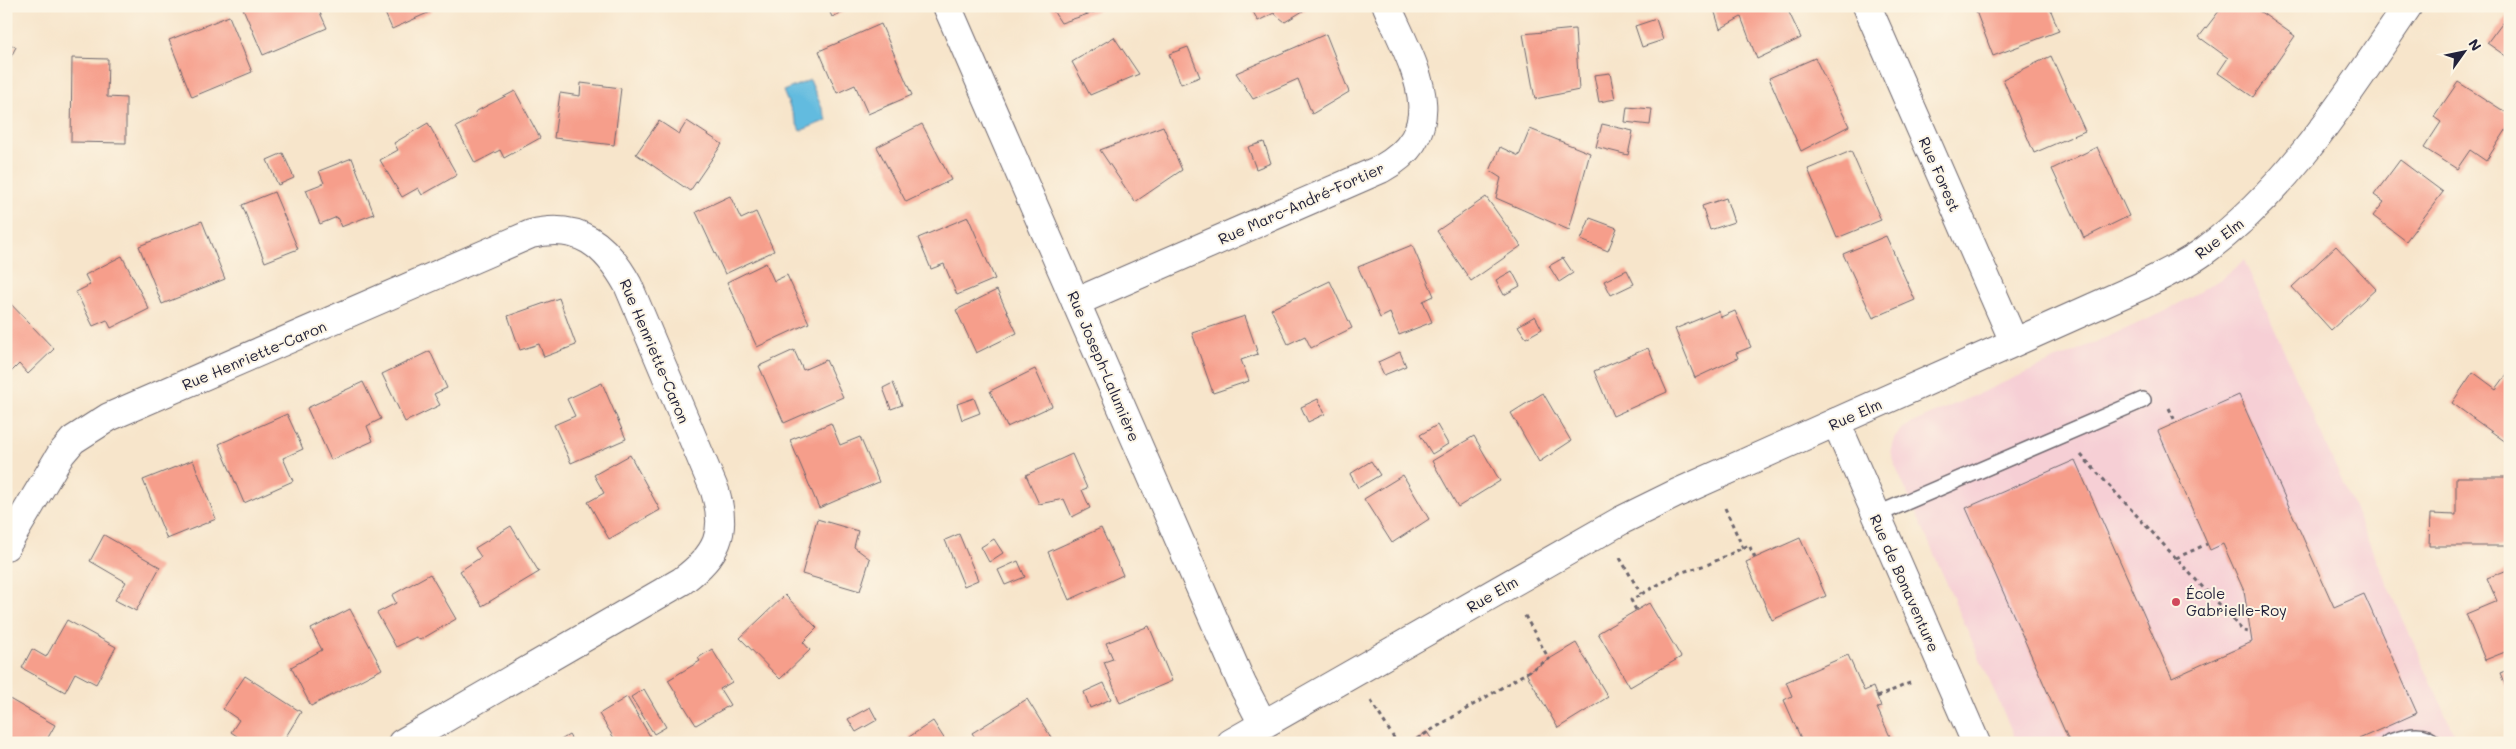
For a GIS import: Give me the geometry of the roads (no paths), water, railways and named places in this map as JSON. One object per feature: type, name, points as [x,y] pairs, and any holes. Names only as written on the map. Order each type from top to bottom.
[{"type":"street","name":"Rue Joseph-Lalumière","points":[[947,6],[1238,675],[1264,724]]},
{"type":"street","name":"Rue Marc-André-Fortier","points":[[1076,302],[1380,169],[1396,161],[1410,148],[1418,132],[1424,112],[1423,96],[1418,77],[1387,6]]},
{"type":"street","name":"Rue Forest","points":[[1867,6],[2014,342]]},
{"type":"street","name":"Rue Elm","points":[[1231,743],[1622,520],[2014,342],[2143,286],[2201,254],[2252,212],[2278,185],[2325,126],[2408,6]]},
{"type":"street","name":"Rue Henriette-Caron","points":[[6,546],[61,454],[73,440],[109,417],[531,234],[546,230],[563,230],[578,234],[594,242],[608,254],[618,266],[628,285],[715,491],[720,509],[721,526],[717,541],[709,557],[682,581],[402,743]]},
{"type":"street","name":"Rue de Bonaventure","points":[[1836,422],[1976,743]]},
{"type":"lane","points":[[1876,515],[2143,400]]},
{"type":"lane","points":[[2388,743],[2414,736],[2424,737],[2434,743]]},
{"type":"water","points":[[810,80],[827,120],[800,131],[783,91]]},
{"type":"place","name":"École Gabrielle-Roy","points":[[2176,602]]}]
